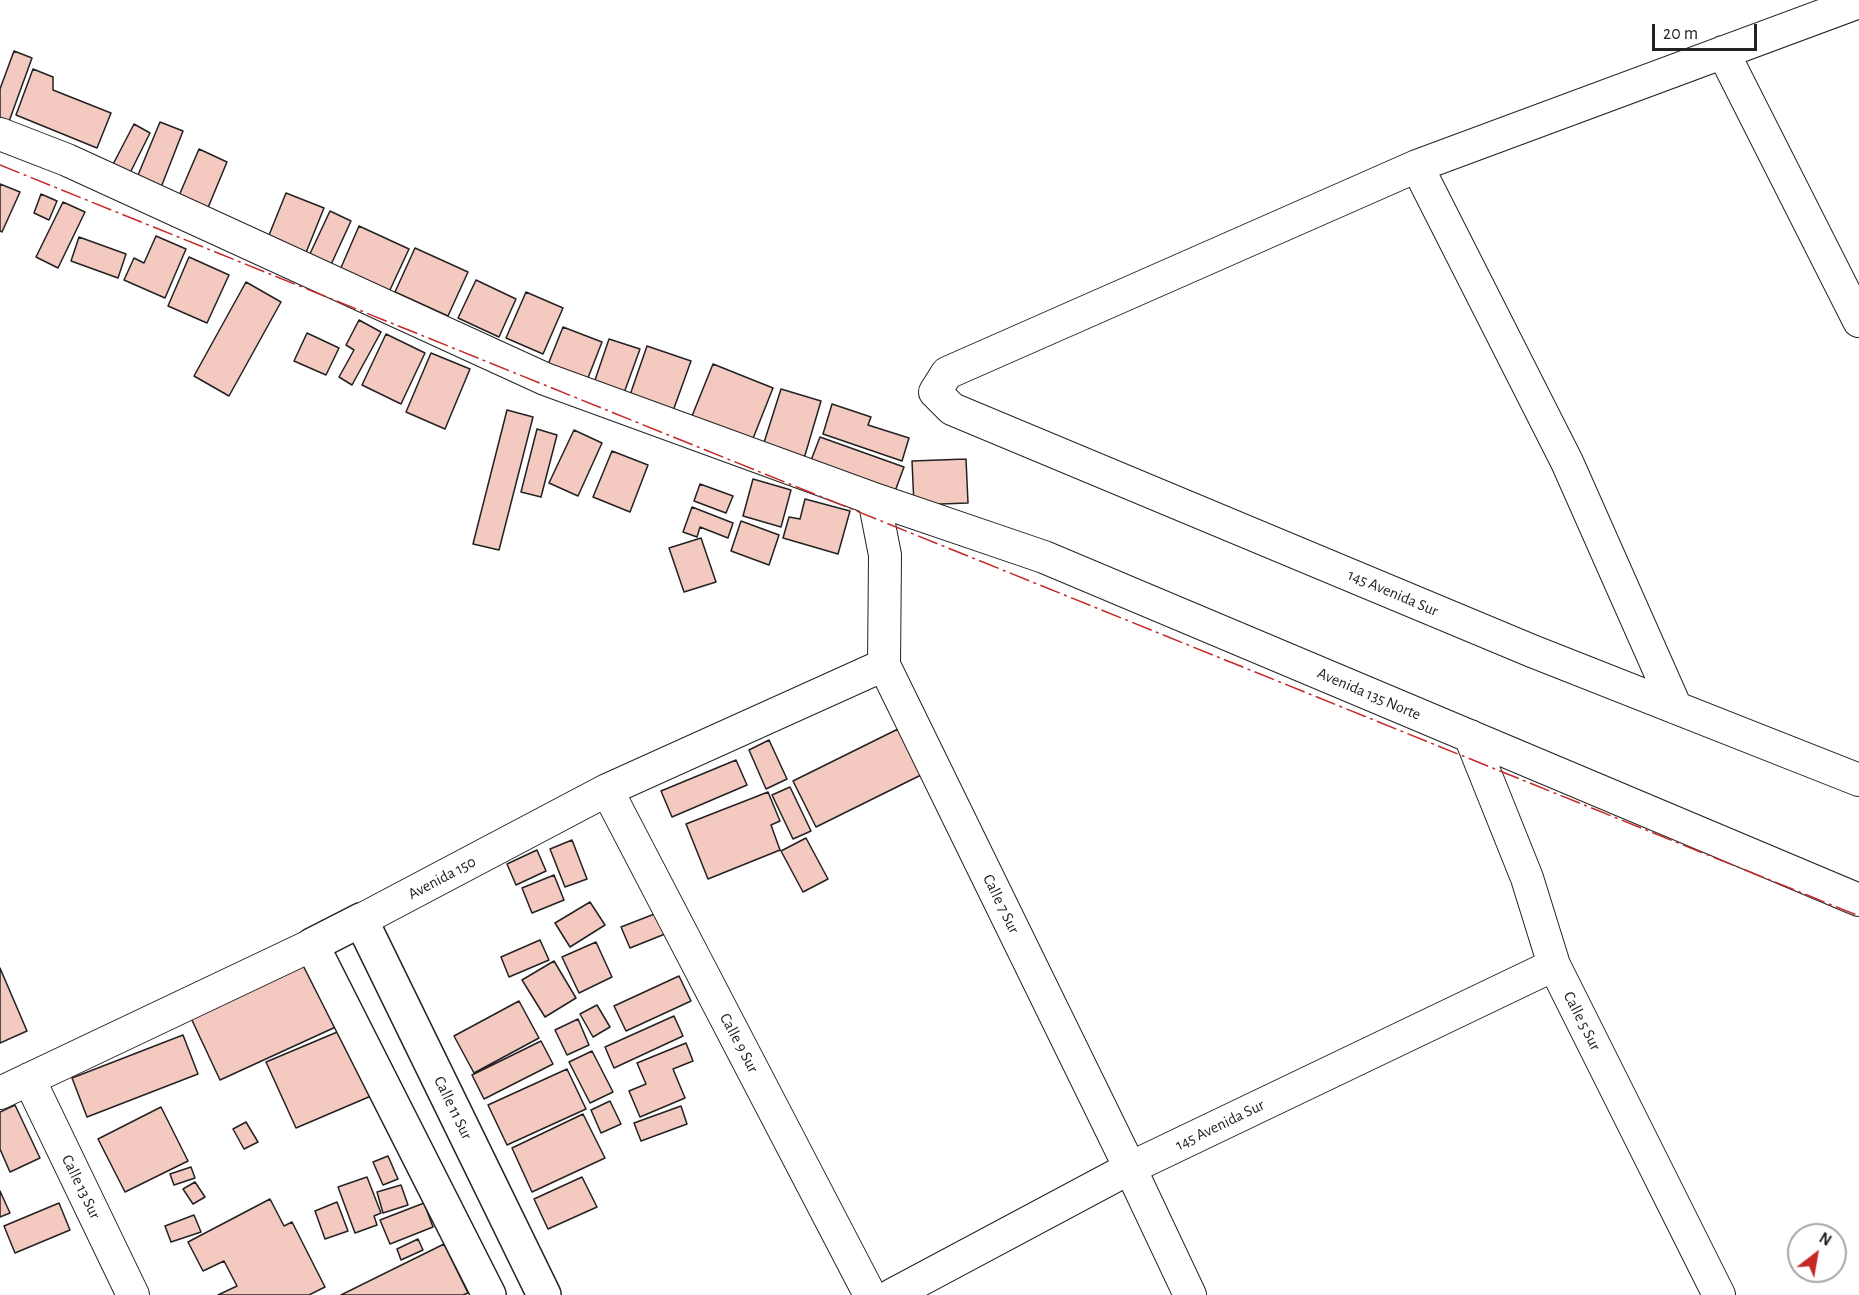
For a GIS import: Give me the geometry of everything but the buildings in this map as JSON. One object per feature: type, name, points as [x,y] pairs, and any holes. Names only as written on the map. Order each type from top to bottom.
[{"type":"street","points":[[1676,708],[1567,462],[1417,166],[1859,2]]},
{"type":"street","points":[[1723,52],[1859,321]]},
{"type":"street","name":"Avenida 135 Norte","points":[[0,134],[67,160],[545,379],[874,499],[1044,557],[1859,900]]},
{"type":"street","name":"145 Avenida Sur","points":[[1417,166],[947,373],[935,392],[952,409],[1532,651],[1859,780]]},
{"type":"street","name":"Calle 7 Sur","points":[[874,499],[885,555],[884,665],[1190,1295]]},
{"type":"street","name":"Avenida 150","points":[[0,1093],[312,945],[608,790],[884,665]]},
{"type":"street","name":"Calle 5 Sur","points":[[1470,736],[1527,878],[1554,965],[1719,1295]]},
{"type":"street","name":"Calle 9 Sur","points":[[608,790],[870,1295]]},
{"type":"street","name":"Calle 11 Sur","points":[[361,920],[544,1295]]},
{"type":"street","points":[[312,945],[489,1295]]},
{"type":"street","name":"145 Avenida Sur","points":[[892,1295],[1130,1168],[1554,965]]},
{"type":"street","name":"Calle 13 Sur","points":[[29,1079],[133,1295]]},
{"type":"power","points":[[0,165],[1859,916]]}]
